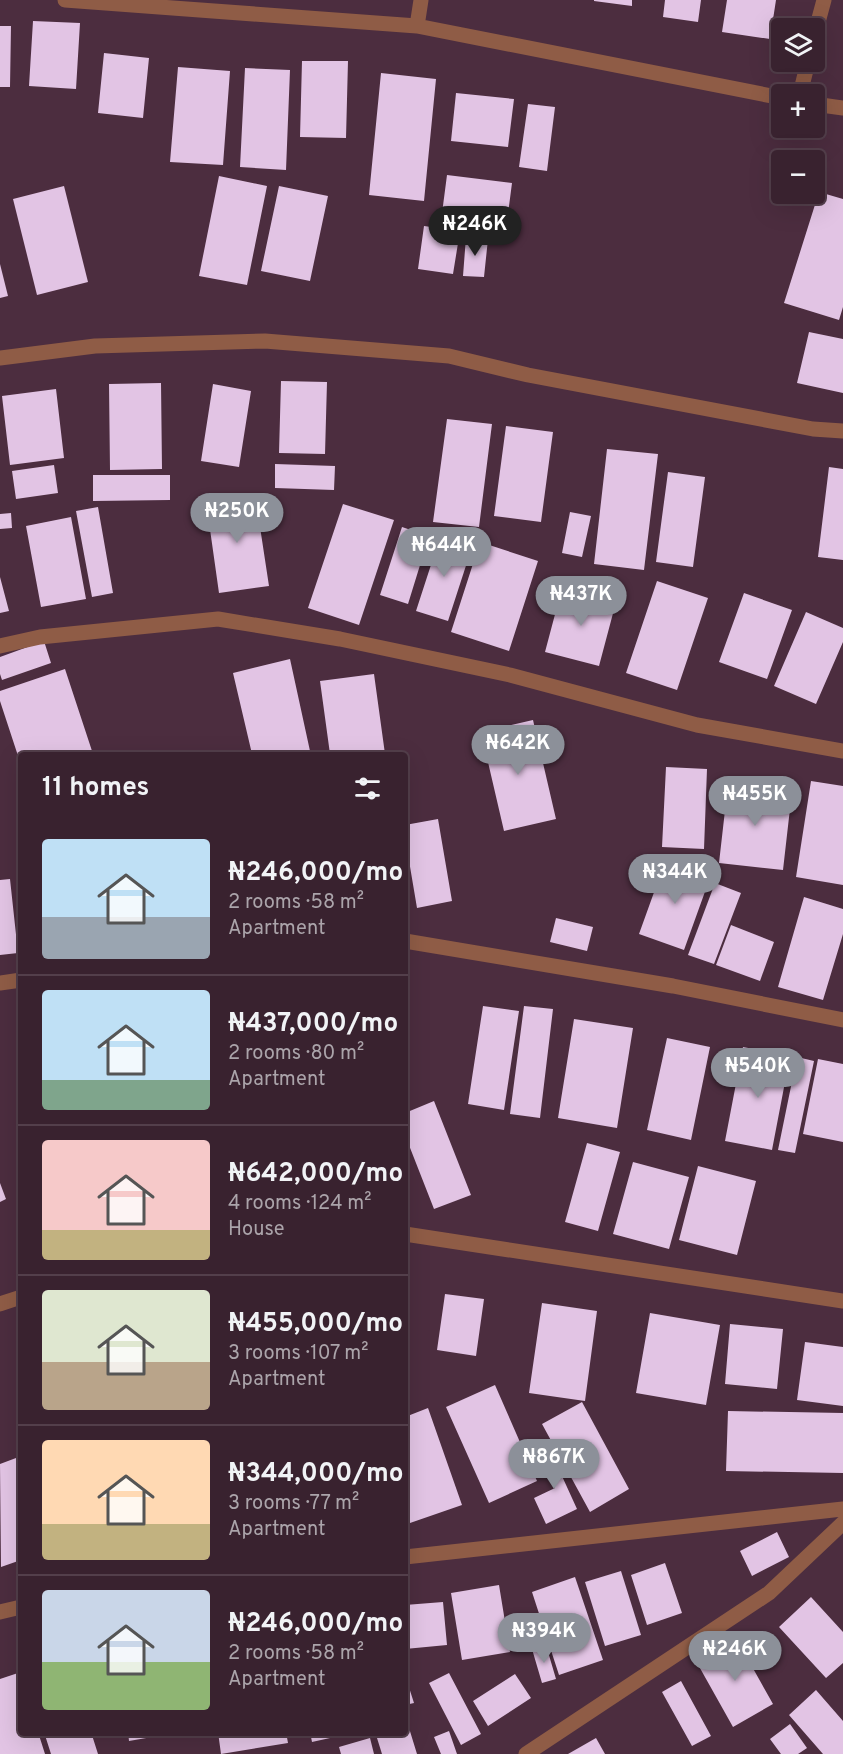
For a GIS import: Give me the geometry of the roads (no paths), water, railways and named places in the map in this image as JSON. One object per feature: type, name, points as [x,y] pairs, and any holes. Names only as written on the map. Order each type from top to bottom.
[{"type":"street","points":[[65,0],[417,26],[771,96]]},
{"type":"street","points":[[417,26],[421,0]]},
{"type":"street","points":[[819,18],[824,0]]},
{"type":"street","points":[[825,106],[843,108]]},
{"type":"street","points":[[0,358],[95,346],[265,341],[449,356],[528,375],[813,429],[843,431]]},
{"type":"street","points":[[0,646],[40,638],[218,620],[340,639],[510,675],[697,725],[843,751]]},
{"type":"street","points":[[408,942],[674,986],[843,1020]]},
{"type":"street","points":[[0,983],[18,980]]},
{"type":"street","points":[[408,1234],[843,1301]]},
{"type":"street","points":[[0,1304],[18,1298]]},
{"type":"street","points":[[408,1557],[843,1509]]},
{"type":"street","points":[[526,1754],[769,1593],[843,1523]]},
{"type":"street","points":[[0,1612],[18,1607]]}]
